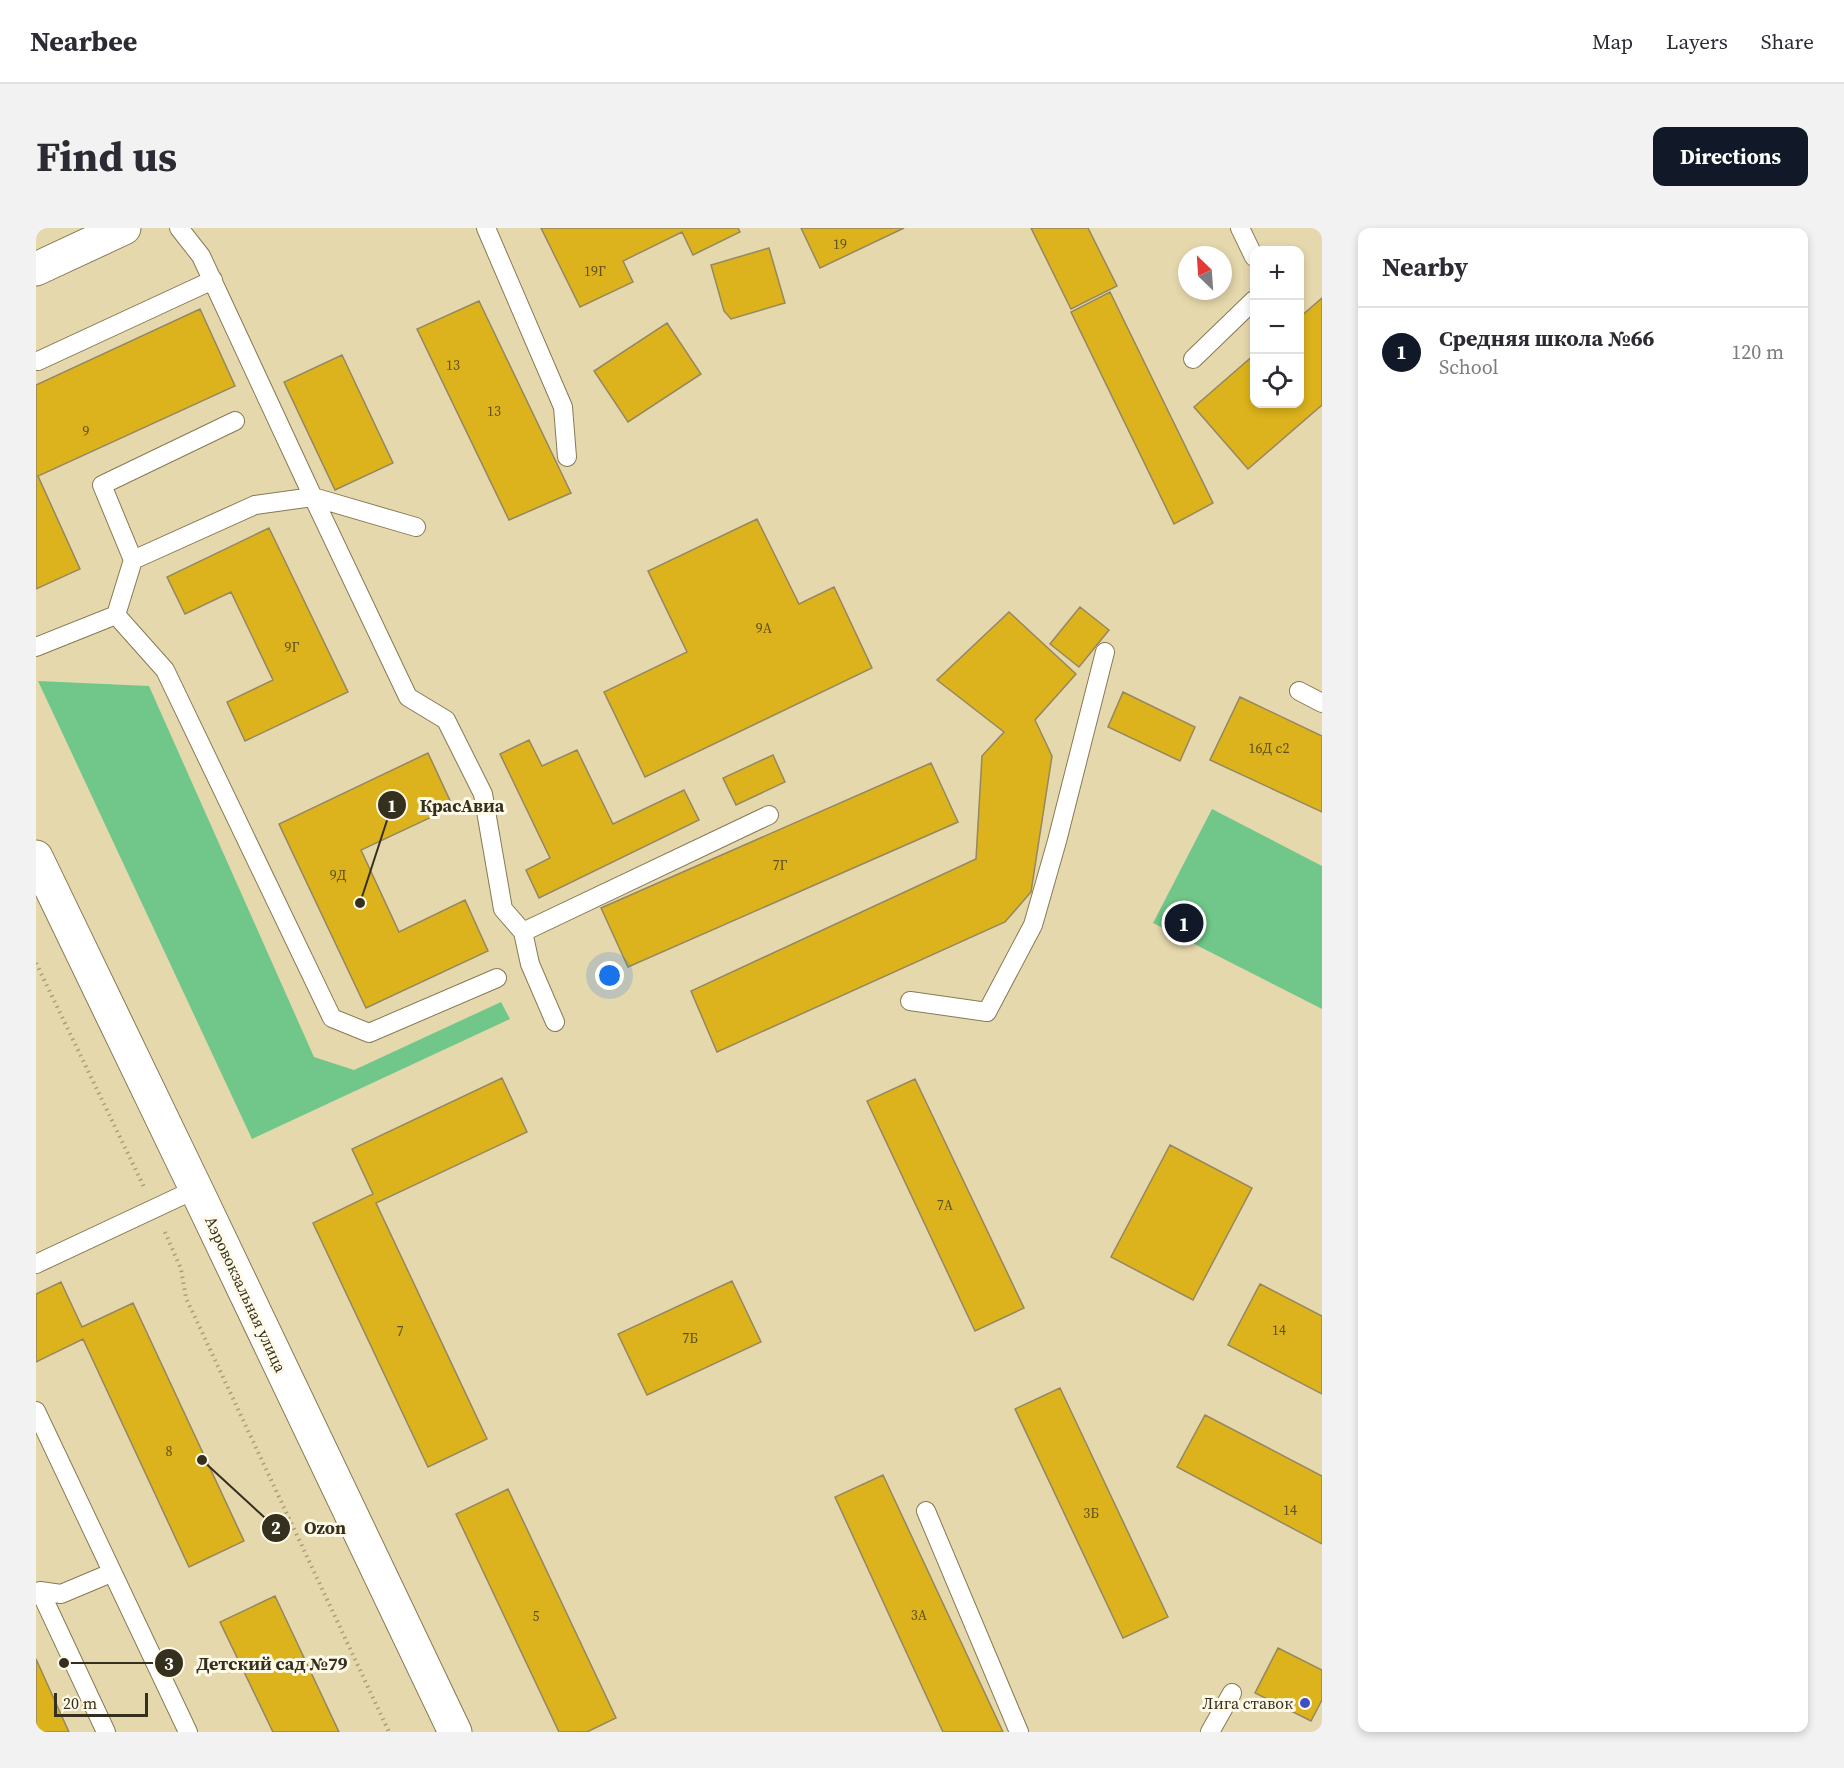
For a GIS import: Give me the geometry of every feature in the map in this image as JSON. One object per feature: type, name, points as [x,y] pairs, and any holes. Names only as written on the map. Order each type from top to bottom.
[{"type":"street","points":[[36,269],[124,228]]},
{"type":"street","name":"Аэровокзальная улица","points":[[36,856],[454,1732]]},
{"type":"lane","points":[[179,228],[201,256],[213,280],[408,697],[446,720],[483,794],[503,909],[523,932],[530,964],[555,1022]]},
{"type":"lane","points":[[486,228],[563,407],[567,457]]},
{"type":"lane","points":[[1240,228],[1250,249]]},
{"type":"lane","points":[[38,361],[213,280]]},
{"type":"lane","points":[[1193,359],[1250,304]]},
{"type":"lane","points":[[117,615],[133,560],[102,485],[235,421]]},
{"type":"lane","points":[[133,560],[255,505],[313,497],[416,527]]},
{"type":"lane","points":[[36,647],[117,615]]},
{"type":"lane","points":[[117,615],[165,670],[332,1018],[369,1034],[497,978]]},
{"type":"lane","points":[[910,1001],[987,1012],[1033,926],[1106,652]]},
{"type":"lane","points":[[1299,691],[1322,703]]},
{"type":"lane","points":[[523,932],[769,815]]},
{"type":"lane","points":[[36,1264],[196,1189]]},
{"type":"lane","points":[[36,1412],[188,1732]]},
{"type":"lane","points":[[926,1511],[1019,1732]]},
{"type":"lane","points":[[38,1592],[61,1594],[111,1573]]},
{"type":"lane","points":[[38,1592],[106,1732]]},
{"type":"lane","points":[[1210,1732],[1232,1693]]},
{"type":"path","points":[[36,963],[155,1209],[181,1269],[186,1298],[389,1732]]},
{"type":"green space","points":[[38,681],[149,686],[314,1057],[354,1070],[501,1002],[510,1019],[252,1139]]},
{"type":"green space","points":[[1212,809],[1322,866],[1322,1009],[1153,923]]},
{"type":"building","points":[[541,228],[738,228],[740,232],[693,255],[682,232],[623,261],[633,282],[580,307]]},
{"type":"building","points":[[801,228],[904,228],[820,268]]},
{"type":"building","points":[[1031,228],[1088,228],[1117,286],[1071,309]]},
{"type":"building","points":[[769,248],[785,303],[731,319],[724,311],[711,265]]},
{"type":"building","points":[[1110,292],[1213,503],[1174,524],[1071,312]]},
{"type":"building","points":[[1322,298],[1322,405],[1248,469],[1194,407],[1250,358],[1250,408],[1304,408],[1304,314]]},
{"type":"building","points":[[479,301],[571,493],[509,520],[417,329]]},
{"type":"building","points":[[200,309],[235,386],[38,476],[80,569],[36,589],[36,385]]},
{"type":"building","points":[[667,323],[701,374],[628,422],[594,371]]},
{"type":"building","points":[[342,355],[393,463],[335,490],[284,382]]},
{"type":"building","points":[[757,519],[799,604],[834,587],[872,668],[645,777],[604,692],[687,652],[648,571]]},
{"type":"building","points":[[269,528],[348,692],[245,741],[227,702],[273,680],[231,592],[185,614],[167,577]]},
{"type":"building","points":[[1080,607],[1109,630],[1079,667],[1050,644]]},
{"type":"building","points":[[1009,612],[1076,674],[1035,720],[1052,756],[1031,892],[1005,922],[717,1052],[691,991],[976,859],[982,756],[1004,732],[937,680]]},
{"type":"building","points":[[1123,692],[1195,727],[1180,761],[1108,727]]},
{"type":"building","points":[[1240,697],[1322,736],[1322,812],[1210,760]]},
{"type":"building","points":[[529,740],[542,766],[577,750],[613,824],[684,790],[699,820],[539,898],[526,870],[550,858],[500,754]]},
{"type":"building","points":[[428,753],[453,807],[361,850],[399,932],[465,900],[488,951],[366,1008],[279,824]]},
{"type":"building","points":[[773,755],[785,782],[736,805],[723,778]]},
{"type":"building","points":[[931,763],[958,822],[628,967],[601,908]]},
{"type":"building","points":[[502,1078],[527,1132],[376,1203],[487,1439],[428,1467],[313,1223],[373,1194],[352,1149]]},
{"type":"building","points":[[915,1079],[1024,1308],[975,1331],[867,1101]]},
{"type":"building","points":[[1170,1145],[1252,1188],[1193,1300],[1111,1257]]},
{"type":"building","points":[[732,1281],[761,1342],[647,1395],[618,1334]]},
{"type":"building","points":[[61,1282],[82,1327],[133,1303],[244,1541],[189,1567],[83,1339],[36,1362],[36,1294]]},
{"type":"building","points":[[1260,1284],[1322,1316],[1322,1394],[1228,1345]]},
{"type":"building","points":[[1060,1388],[1168,1617],[1123,1638],[1015,1409]]},
{"type":"building","points":[[1205,1415],[1322,1476],[1322,1544],[1177,1467]]},
{"type":"building","points":[[883,1475],[1003,1732],[943,1732],[835,1497]]},
{"type":"building","points":[[508,1489],[616,1718],[587,1732],[559,1732],[456,1514]]},
{"type":"building","points":[[275,1596],[339,1732],[273,1732],[220,1622]]},
{"type":"building","points":[[1278,1648],[1322,1670],[1322,1700],[1311,1721],[1255,1693]]},
{"type":"building","points":[[36,1659],[69,1732],[36,1732]]},
{"type":"place","name":"КрасАвиа","points":[[360,903]]},
{"type":"place","name":"Средняя школа №66","points":[[1184,923]]},
{"type":"place","name":"Ozon","points":[[202,1460]]},
{"type":"place","name":"Детский сад №79","points":[[64,1663]]},
{"type":"place","name":"Лига ставок","points":[[1305,1703]]}]
